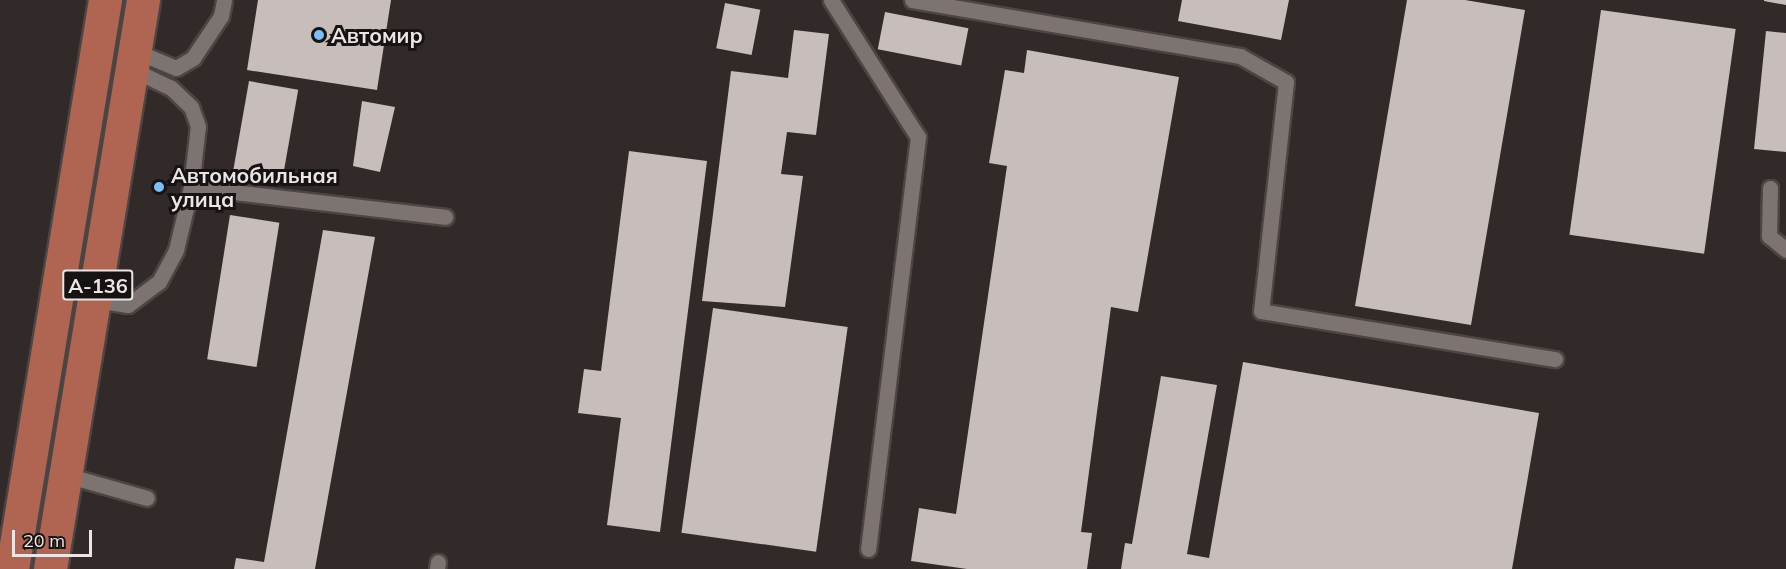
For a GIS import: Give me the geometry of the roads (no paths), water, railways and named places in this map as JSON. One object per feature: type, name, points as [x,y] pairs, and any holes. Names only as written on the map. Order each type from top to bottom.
[{"type":"main road","name":"А-136","points":[[12,569],[105,0]]},
{"type":"main road","name":"А-136","points":[[50,569],[96,300],[143,0]]},
{"type":"lane","points":[[134,60],[176,68],[193,58],[221,16],[224,0]]},
{"type":"lane","points":[[831,0],[918,137],[868,549]]},
{"type":"lane","points":[[912,0],[1240,56],[1286,82],[1261,311],[1555,359]]},
{"type":"lane","points":[[96,300],[128,305],[159,282],[176,250],[191,187],[198,126],[191,106],[134,60]]},
{"type":"lane","points":[[171,88],[176,68]]},
{"type":"lane","points":[[191,187],[445,217]]},
{"type":"lane","points":[[1770,188],[1769,236],[1786,250]]},
{"type":"lane","points":[[66,475],[147,498]]},
{"type":"place","name":"Автомир","points":[[319,35]]},
{"type":"place","name":"Автомобильная улица","points":[[159,187]]}]
